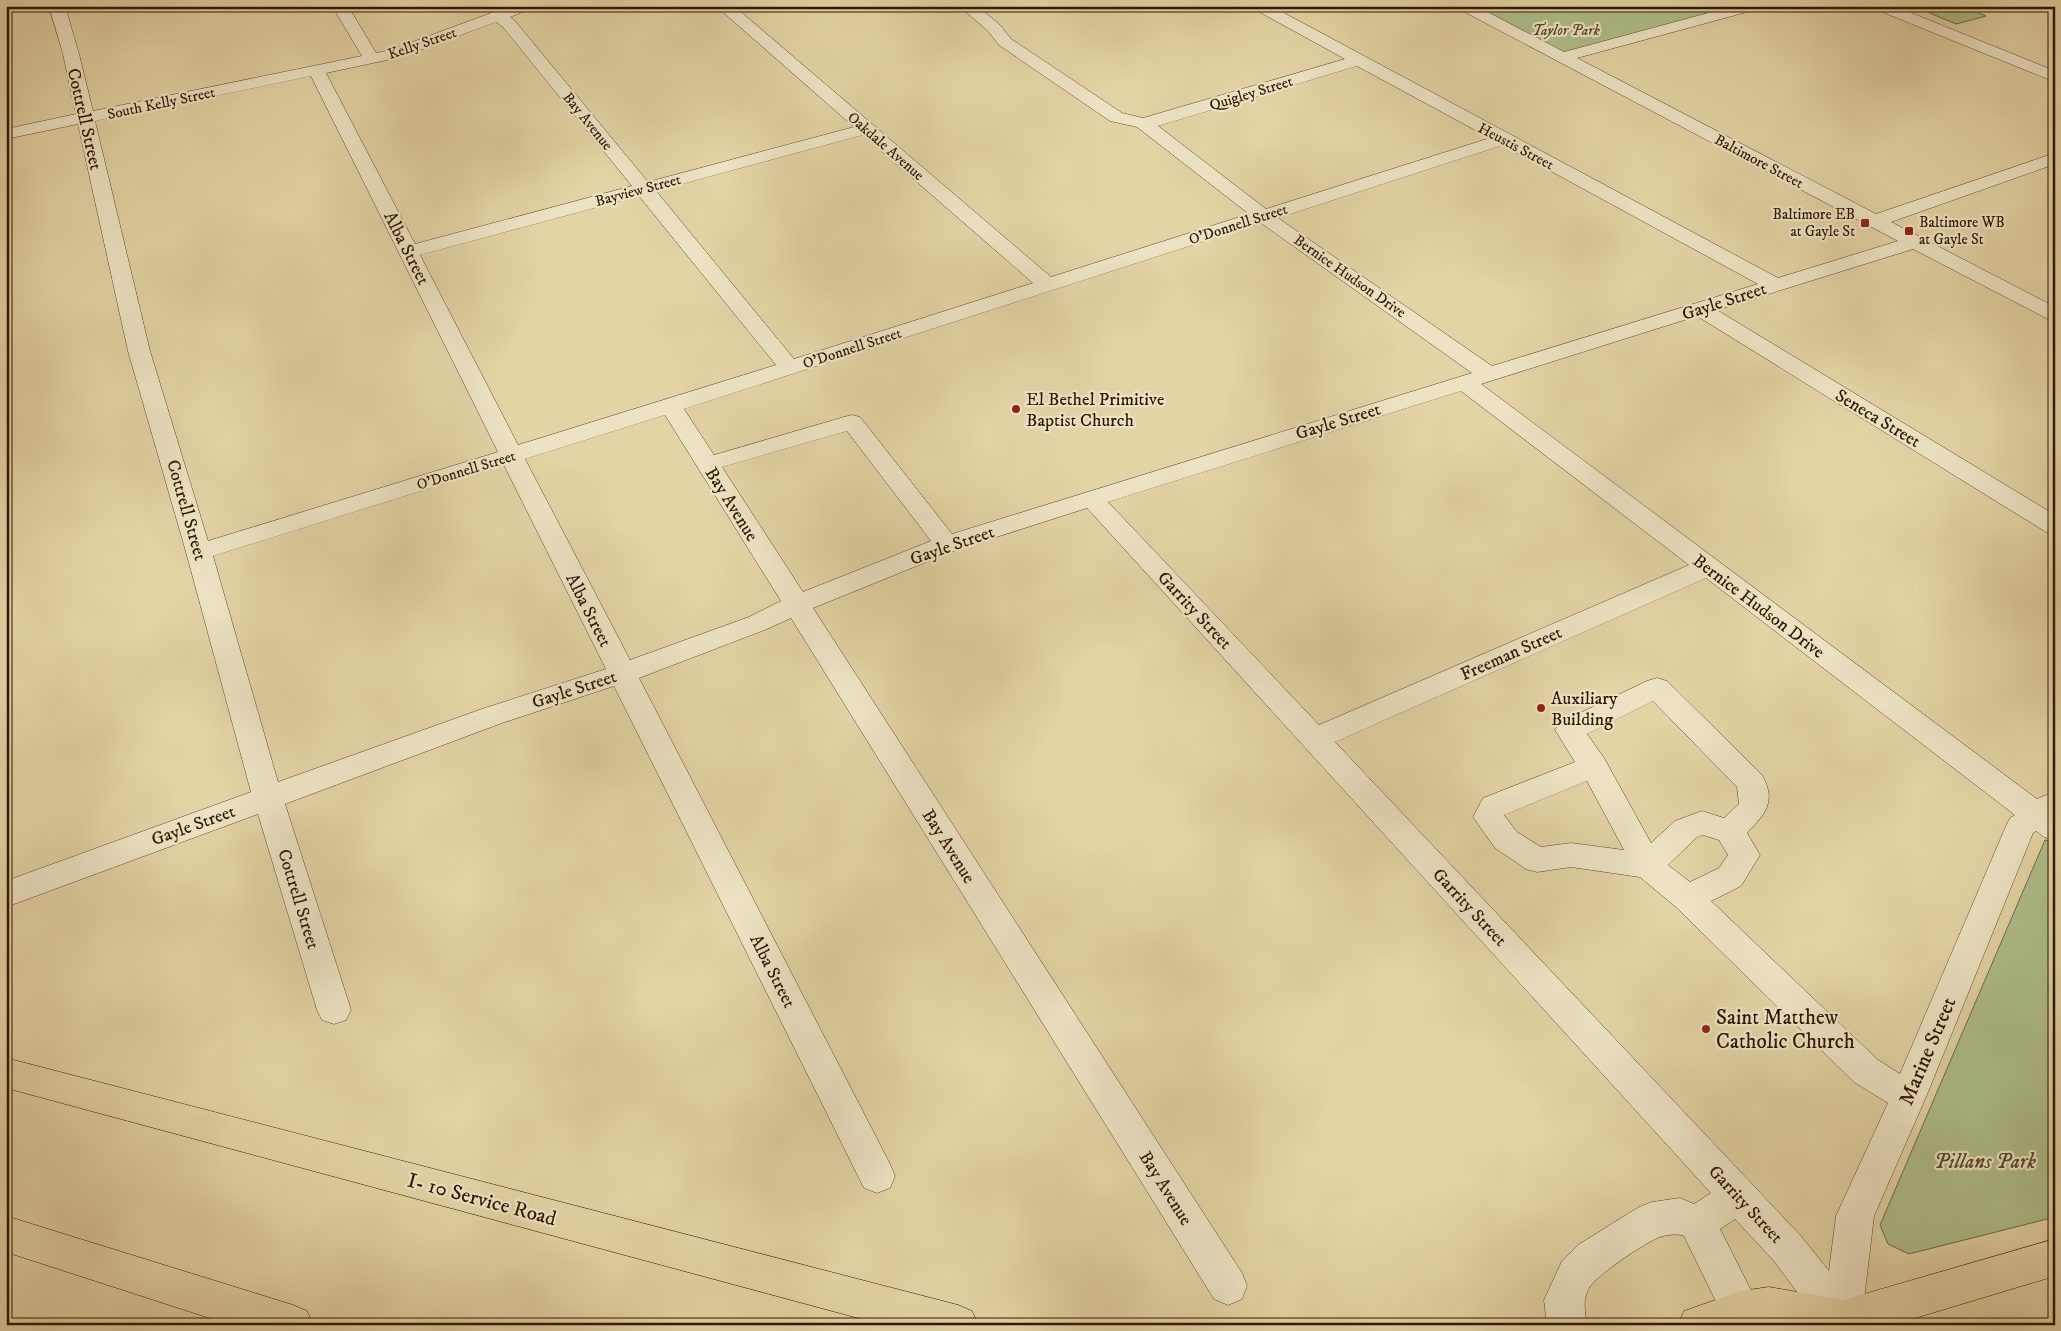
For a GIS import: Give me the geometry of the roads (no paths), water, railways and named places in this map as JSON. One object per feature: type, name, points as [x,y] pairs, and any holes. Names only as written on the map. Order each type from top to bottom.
[{"type":"main road","name":"I- 10 Service Road","points":[[6,1073],[958,1325]]},
{"type":"main road","points":[[6,1234],[293,1325]]},
{"type":"main road","points":[[1698,1325],[1742,1310],[1769,1306],[1841,1323],[2055,1257]]},
{"type":"street","name":"Cottrell Street","points":[[57,6],[71,54],[139,351],[199,552],[268,798],[334,1010]]},
{"type":"street","points":[[340,6],[372,59]]},
{"type":"street","name":"Kelly Street","points":[[316,70],[409,51],[525,6]]},
{"type":"street","name":"Oakdale Avenue","points":[[724,6],[1049,286]]},
{"type":"street","name":"Bernice Hudson Drive","points":[[967,6],[994,28],[1006,42],[1116,117],[1142,123],[1263,216],[1490,375]]},
{"type":"street","name":"Heustis Street","points":[[1259,6],[1774,284]]},
{"type":"street","name":"Baltimore Street","points":[[1464,6],[2055,315]]},
{"type":"street","points":[[1563,57],[1753,6]]},
{"type":"street","points":[[1880,6],[2055,77]]},
{"type":"street","name":"Bay Avenue","points":[[498,16],[508,24],[790,368]]},
{"type":"street","name":"Quigley Street","points":[[1142,123],[1156,121],[1359,60]]},
{"type":"street","name":"South Kelly Street","points":[[6,134],[316,70]]},
{"type":"street","name":"Alba Street","points":[[316,70],[877,1176]]},
{"type":"street","name":"Bayview Street","points":[[409,252],[866,128]]},
{"type":"street","name":"O'Donnell Street","points":[[199,552],[671,406],[1504,139]]},
{"type":"street","points":[[1874,221],[2054,158]]},
{"type":"street","name":"Gayle Street","points":[[6,894],[492,716],[621,674],[758,623],[796,605],[947,544],[1700,309],[1774,284],[1914,242]]},
{"type":"street","name":"Seneca Street","points":[[1700,309],[2055,526]]},
{"type":"street","name":"Bernice Hudson Drive","points":[[1464,382],[1708,567],[2048,816]]},
{"type":"street","name":"Bay Avenue","points":[[671,406],[1228,1286]]},
{"type":"street","points":[[708,464],[852,422],[947,544]]},
{"type":"street","name":"Garrity Street","points":[[1092,499],[1787,1248],[1841,1323]]},
{"type":"street","name":"Freeman Street","points":[[1315,739],[1708,567]]},
{"type":"street","points":[[1730,832],[1754,807],[1752,782],[1657,688],[1569,730],[1594,766],[1648,866],[1687,898],[1866,1071],[1908,1097]]},
{"type":"street","points":[[1594,766],[1494,806],[1488,817],[1506,840],[1537,860],[1571,855],[1648,866]]},
{"type":"street","name":"Marine Street","points":[[1841,1323],[1855,1216],[1908,1097],[2021,826],[2048,816]]},
{"type":"street","points":[[1648,866],[1686,829],[1702,823],[1730,832],[1745,854],[1735,870],[1730,877],[1687,898]]},
{"type":"street","points":[[1697,1223],[1738,1196]]},
{"type":"street","points":[[1567,1325],[1564,1300],[1576,1274],[1592,1258],[1652,1220],[1680,1216],[1697,1223],[1742,1310]]},
{"type":"place","name":"Baltimore EB at Gayle St","points":[[1865,223]]},
{"type":"place","name":"Baltimore WB at Gayle St","points":[[1909,231]]},
{"type":"place","name":"El Bethel Primitive Baptist Church","points":[[1016,409]]},
{"type":"place","name":"Auxiliary Building","points":[[1541,708]]},
{"type":"place","name":"Saint Matthew Catholic Church","points":[[1706,1029]]},
{"type":"park label","name":"Taylor Park","points":[[1566,30]]},
{"type":"park label","name":"Pillans Park","points":[[1985,1161]]}]
